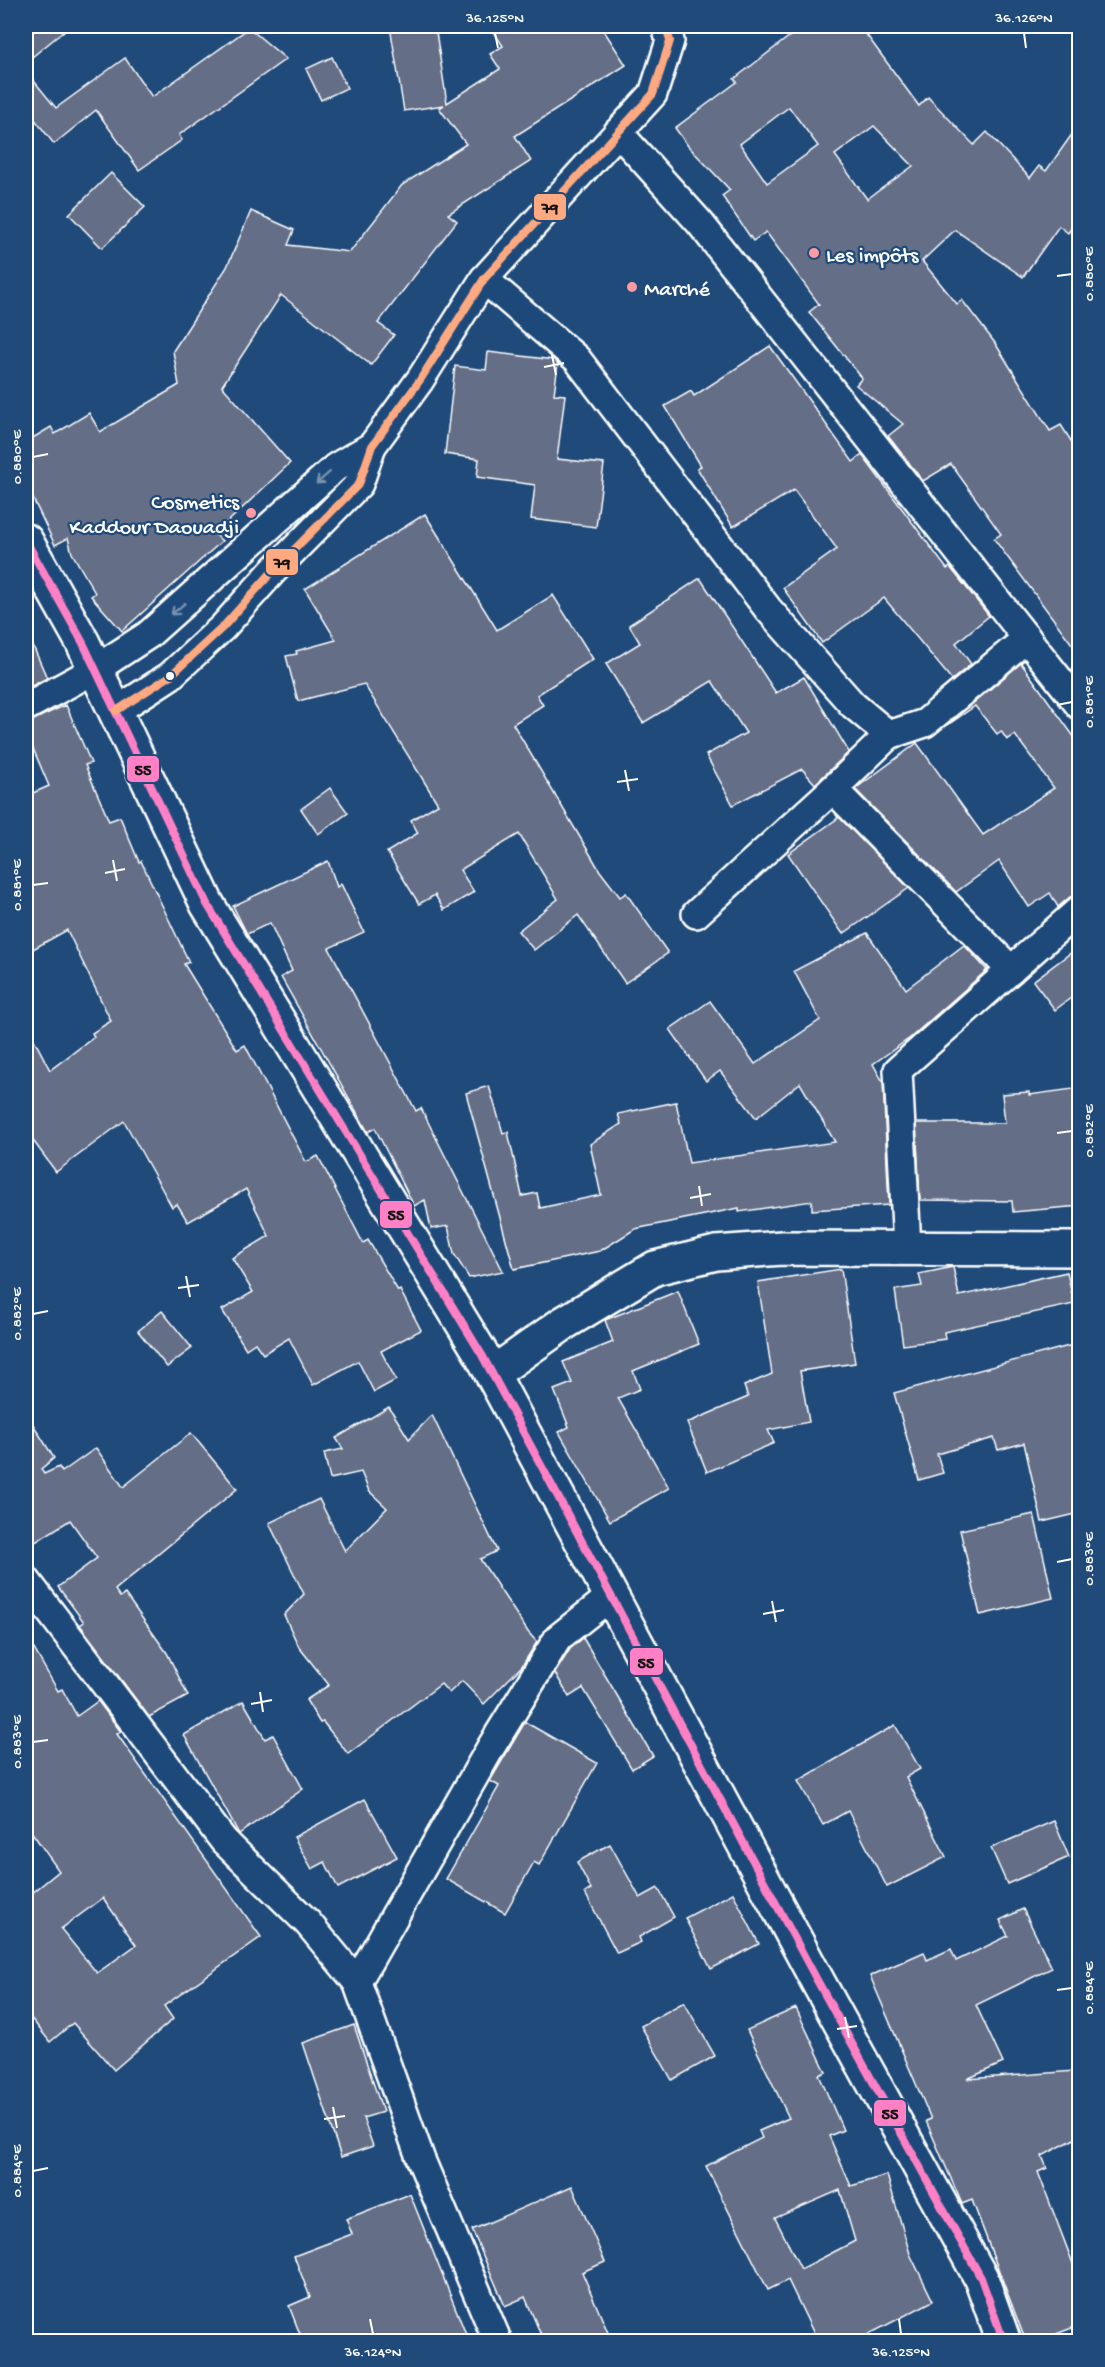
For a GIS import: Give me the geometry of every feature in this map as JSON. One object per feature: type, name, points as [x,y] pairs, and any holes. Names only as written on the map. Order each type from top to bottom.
[{"type":"main road","points":[[26,541],[96,669],[207,904],[492,1374],[818,1982],[981,2278],[1004,2342]]},
{"type":"main road","points":[[492,1374],[564,1323],[655,1268],[716,1253],[782,1248],[1080,1249]]},
{"type":"street","points":[[116,711],[170,676],[223,627],[272,572],[359,484],[372,446],[420,380],[484,279],[653,94],[670,41],[666,26]]},
{"type":"street","points":[[618,132],[699,223],[1080,706]]},
{"type":"street","points":[[484,279],[577,360],[768,609],[853,705],[889,735]]},
{"type":"street","points":[[26,707],[96,669],[148,635],[336,467],[372,446]]},
{"type":"street","points":[[696,914],[889,735],[925,723],[1027,638]]},
{"type":"street","points":[[833,789],[1011,970]]},
{"type":"street","points":[[907,1248],[898,1070],[1080,909]]},
{"type":"street","points":[[26,1580],[224,1841],[308,1923],[357,1982],[420,2160],[498,2342]]},
{"type":"street","points":[[357,1982],[474,1777],[558,1638],[611,1596]]},
{"type":"building","points":[[26,26],[70,26],[26,62]]},
{"type":"building","points":[[390,26],[435,26],[447,103],[500,69],[490,54],[503,46],[490,26],[601,26],[626,65],[515,136],[531,161],[448,214],[457,221],[378,323],[394,335],[371,365],[281,295],[222,386],[290,463],[215,534],[222,541],[122,631],[91,596],[95,593],[72,553],[68,538],[55,545],[26,484],[26,442],[51,427],[55,434],[89,413],[100,432],[179,385],[173,351],[227,267],[251,211],[294,230],[288,245],[350,252],[402,185],[466,144],[439,108],[444,105],[404,111]]},
{"type":"building","points":[[803,26],[860,26],[919,106],[928,97],[974,145],[987,132],[1030,178],[1039,166],[1046,171],[1080,123],[1080,216],[1068,233],[1059,226],[1023,277],[955,230],[922,261],[957,304],[962,300],[995,343],[1050,431],[1061,425],[1080,455],[1080,655],[994,539],[1001,534],[951,464],[923,481],[888,436],[903,424],[856,385],[862,378],[809,312],[819,304],[766,232],[753,241],[722,196],[730,190],[688,146],[675,128],[737,82],[734,79]],"holes":[[[789,107],[818,146],[767,183],[740,144]],[[874,126],[913,166],[867,199],[835,155]]]},
{"type":"building","points":[[249,28],[286,59],[179,135],[182,140],[139,170],[96,110],[54,144],[26,108],[26,71],[56,108],[125,58],[152,97]]},
{"type":"building","points":[[332,57],[347,88],[321,100],[306,69]]},
{"type":"building","points":[[111,173],[145,207],[102,248],[69,214]]},
{"type":"building","points":[[770,346],[853,462],[862,455],[947,569],[950,567],[989,616],[956,643],[971,664],[952,680],[884,598],[822,643],[783,588],[837,549],[794,490],[733,527],[697,468],[701,466],[665,406],[691,391],[694,396]]},
{"type":"building","points":[[488,352],[554,360],[558,364],[554,394],[565,395],[557,459],[604,464],[596,527],[531,519],[535,485],[477,477],[479,459],[445,454],[455,366],[486,370]]},
{"type":"building","points":[[425,514],[497,630],[553,595],[593,659],[537,695],[543,705],[513,724],[600,871],[620,897],[626,893],[668,953],[625,983],[578,915],[534,950],[518,931],[558,899],[519,834],[460,870],[474,892],[444,910],[435,895],[419,904],[387,852],[418,833],[411,820],[438,804],[364,684],[298,701],[286,656],[336,640],[305,589]]},
{"type":"building","points":[[700,578],[776,693],[804,677],[849,752],[815,784],[802,769],[733,805],[706,755],[746,733],[712,681],[643,723],[606,664],[640,643],[629,625]]},
{"type":"building","points":[[26,630],[47,678],[26,689]]},
{"type":"building","points":[[1021,663],[1080,745],[1080,894],[1070,897],[1058,907],[1050,893],[1029,907],[999,861],[956,892],[855,789],[917,743],[983,835],[1054,788],[1015,735],[1007,740],[1001,731],[997,734],[975,706],[945,727]]},
{"type":"building","points":[[66,705],[91,763],[85,765],[109,821],[120,817],[139,862],[141,861],[189,962],[184,964],[237,1050],[245,1045],[306,1162],[318,1156],[363,1243],[368,1240],[398,1291],[400,1290],[421,1330],[381,1351],[396,1380],[374,1392],[358,1361],[313,1385],[289,1338],[263,1354],[255,1343],[246,1349],[222,1310],[253,1292],[232,1258],[269,1236],[246,1189],[188,1222],[177,1204],[172,1207],[124,1121],[56,1172],[26,1131],[26,1024],[50,1070],[94,1037],[92,1033],[111,1021],[67,930],[26,953],[26,796],[49,786],[26,732],[26,723]]},
{"type":"building","points":[[330,788],[348,813],[318,834],[301,809]]},
{"type":"building","points":[[835,813],[909,888],[843,934],[788,854],[838,818]]},
{"type":"building","points":[[328,861],[337,887],[341,884],[364,932],[329,948],[416,1111],[421,1108],[503,1271],[469,1278],[454,1254],[448,1226],[431,1229],[425,1200],[414,1206],[375,1128],[368,1132],[281,977],[292,971],[270,923],[247,934],[233,906]]},
{"type":"building","points":[[867,933],[906,989],[964,945],[987,970],[910,1038],[873,1064],[883,1082],[889,1205],[812,1210],[812,1201],[739,1212],[739,1208],[635,1229],[600,1251],[514,1269],[466,1093],[489,1086],[503,1133],[508,1132],[522,1196],[537,1193],[540,1208],[601,1195],[590,1144],[621,1124],[618,1114],[676,1102],[689,1163],[835,1142],[800,1083],[756,1118],[720,1071],[706,1081],[670,1029],[710,1001],[755,1064],[820,1020],[794,971]]},
{"type":"building","points":[[1080,946],[1080,991],[1055,1010],[1033,981]]},
{"type":"building","points":[[1080,1088],[1080,1206],[1013,1212],[1012,1201],[920,1200],[916,1123],[1005,1123],[1002,1094],[1029,1092],[1029,1095]]},
{"type":"building","points":[[953,1267],[959,1296],[1067,1272],[1074,1304],[944,1332],[945,1339],[903,1345],[895,1290],[922,1286],[919,1274]]},
{"type":"building","points":[[841,1269],[855,1363],[800,1371],[809,1422],[768,1430],[774,1443],[707,1472],[687,1423],[748,1397],[744,1386],[772,1374],[758,1282]]},
{"type":"building","points":[[678,1291],[699,1344],[633,1371],[640,1389],[618,1398],[669,1488],[610,1521],[559,1432],[569,1427],[554,1390],[572,1383],[563,1362],[613,1342],[605,1320]]},
{"type":"building","points":[[162,1311],[192,1348],[167,1367],[138,1331]]},
{"type":"building","points":[[1080,1343],[1080,1513],[1042,1522],[1024,1443],[998,1450],[994,1438],[937,1454],[943,1473],[919,1480],[894,1393]]},
{"type":"building","points":[[389,1407],[409,1439],[432,1415],[497,1551],[480,1559],[537,1642],[522,1666],[484,1704],[462,1681],[449,1693],[441,1684],[348,1754],[323,1722],[320,1723],[306,1700],[329,1685],[299,1647],[284,1615],[304,1594],[269,1523],[319,1499],[345,1551],[387,1508],[369,1491],[361,1472],[330,1479],[324,1453],[343,1449],[336,1438]]},
{"type":"building","points":[[26,1413],[54,1458],[41,1469],[44,1474],[59,1467],[62,1472],[96,1448],[123,1487],[191,1433],[237,1489],[115,1590],[120,1597],[125,1594],[167,1653],[188,1696],[149,1717],[80,1625],[84,1622],[58,1587],[97,1558],[70,1520],[26,1548]]},
{"type":"building","points":[[1034,1514],[1053,1598],[980,1615],[960,1530]]},
{"type":"building","points":[[26,1635],[58,1691],[62,1689],[77,1716],[98,1701],[121,1732],[117,1734],[261,1937],[164,2006],[173,2019],[114,2070],[73,2023],[50,2042],[26,2012],[26,1898],[59,1871],[26,1824]],"holes":[[[103,1898],[136,1945],[97,1973],[61,1929]]]},
{"type":"building","points":[[583,1638],[653,1756],[632,1769],[583,1688],[569,1697],[555,1673],[570,1649]]},
{"type":"building","points":[[243,1701],[265,1739],[273,1735],[303,1789],[239,1834],[184,1735]]},
{"type":"building","points":[[525,1722],[597,1763],[539,1865],[534,1862],[505,1913],[446,1879],[499,1786],[490,1781]]},
{"type":"building","points":[[895,1725],[920,1769],[906,1777],[946,1857],[887,1887],[848,1811],[823,1825],[798,1781]]},
{"type":"building","points":[[365,1799],[397,1857],[338,1888],[325,1862],[312,1869],[294,1837]]},
{"type":"building","points":[[1054,1821],[1069,1857],[1007,1884],[991,1848]]},
{"type":"building","points":[[610,1844],[640,1898],[658,1888],[674,1917],[639,1937],[641,1942],[617,1953],[585,1893],[591,1889],[577,1862]]},
{"type":"building","points":[[733,1893],[759,1944],[711,1969],[685,1918]]},
{"type":"building","points":[[1023,1909],[1052,1968],[976,2005],[1003,2063],[967,2079],[1075,2071],[1080,2136],[1042,2156],[1047,2168],[1038,2172],[1080,2282],[1080,2325],[1035,2342],[1026,2342],[972,2200],[962,2204],[926,2121],[931,2119],[870,1976],[924,1952],[927,1960],[951,1949],[956,1961],[1008,1936],[1000,1920]]},
{"type":"building","points":[[684,2002],[715,2056],[672,2080],[641,2026]]},
{"type":"building","points":[[796,2008],[826,2072],[819,2075],[843,2130],[829,2136],[851,2186],[887,2175],[910,2254],[933,2301],[854,2342],[818,2342],[788,2280],[768,2290],[706,2166],[762,2138],[759,2131],[789,2118],[747,2030]],"holes":[[[840,2190],[855,2241],[801,2269],[775,2218]]]},
{"type":"building","points":[[354,2025],[383,2112],[363,2118],[373,2146],[341,2157],[303,2043]]},
{"type":"building","points":[[572,2186],[605,2262],[582,2272],[612,2342],[544,2342],[525,2297],[505,2306],[472,2230]]},
{"type":"building","points":[[410,2194],[469,2342],[303,2342],[289,2306],[310,2297],[294,2256],[352,2234],[346,2219]]},
{"type":"transit line","name":"79","points":[[116,711],[170,676],[223,627],[272,572],[359,484],[372,446],[420,380],[484,279],[653,94],[670,41],[666,26]]},
{"type":"transit line","name":"55","points":[[26,541],[83,643],[207,904],[482,1355],[818,1982],[981,2278],[1004,2342]]},
{"type":"place","name":"Les impôts","points":[[814,253]]},
{"type":"place","name":"Marché","points":[[632,287]]},
{"type":"place","name":"Cosmetics Kaddour Daouadji","points":[[251,513]]}]
